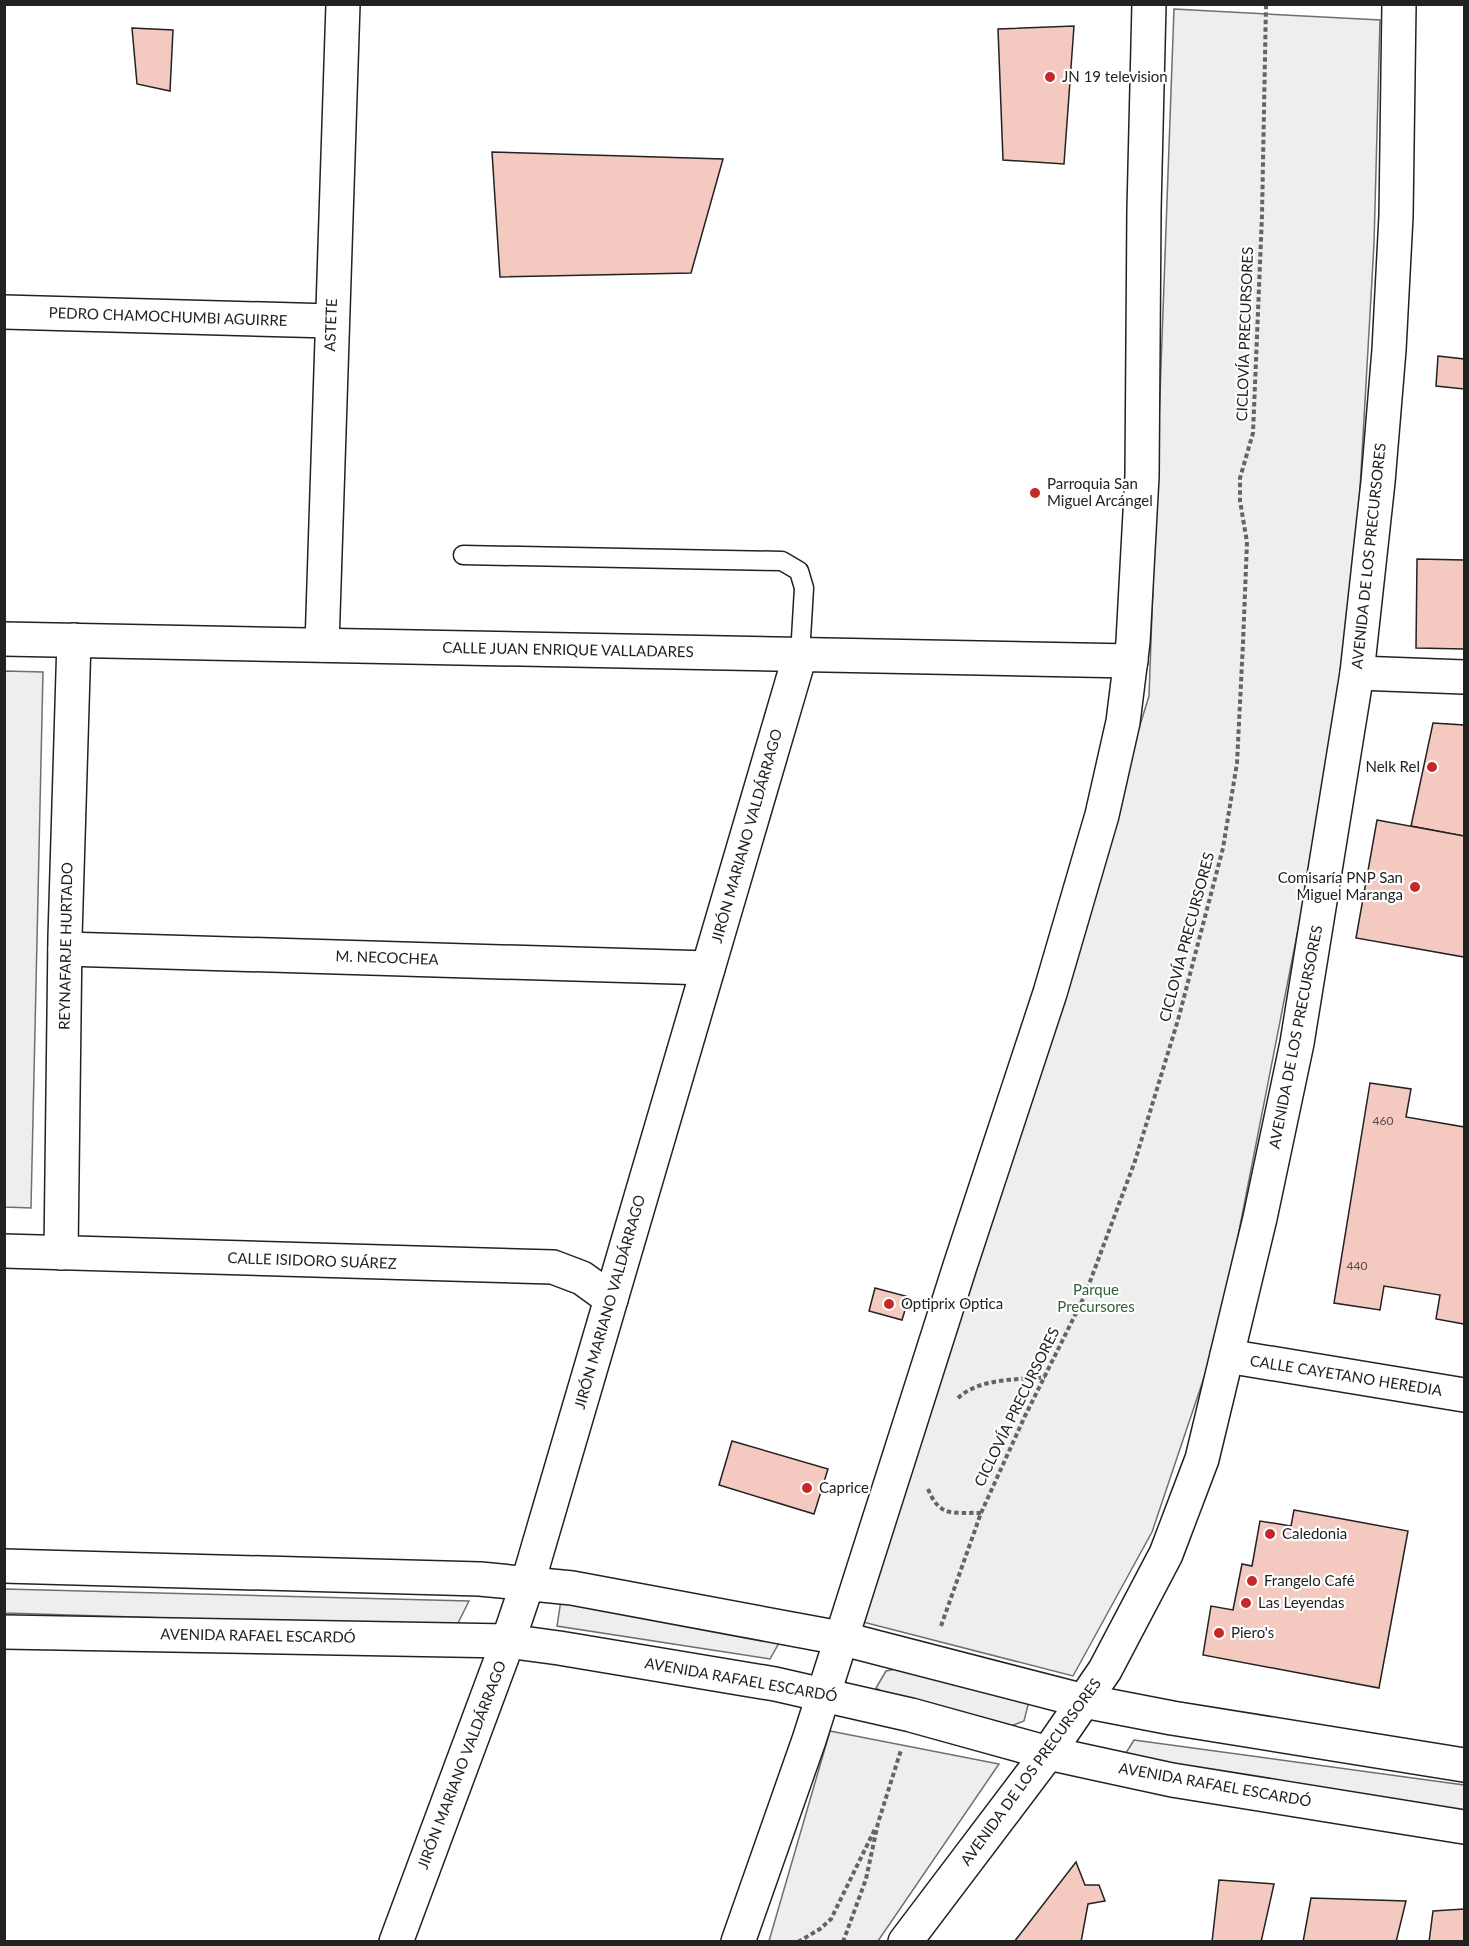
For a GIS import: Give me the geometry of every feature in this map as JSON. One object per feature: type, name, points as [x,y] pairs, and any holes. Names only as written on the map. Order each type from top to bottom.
[{"type":"street","name":"ASTETE","points":[[322,645],[343,4]]},
{"type":"street","points":[[738,1941],[809,1740],[960,1266],[1050,993],[1102,815],[1123,722],[1131,661],[1142,476],[1144,210],[1149,4]]},
{"type":"street","name":"AVENIDA DE LOS PRECURSORES","points":[[904,1941],[1048,1753],[1105,1670],[1166,1554],[1202,1459],[1298,1043],[1357,673],[1378,482],[1389,350],[1396,216],[1399,4]]},
{"type":"street","name":"PEDRO CHAMOCHUMBI AGUIRRE","points":[[4,312],[331,321]]},
{"type":"street","name":"CALLE JUAN ENRIQUE VALLADARES","points":[[4,639],[1131,661]]},
{"type":"street","name":"REYNAFARJE HURTADO","points":[[61,1253],[65,949],[74,640]]},
{"type":"street","name":"JIRÓN MARIANO VALDÁRRAGO","points":[[396,1941],[528,1582],[800,655]]},
{"type":"street","points":[[1357,673],[1464,677]]},
{"type":"street","name":"M. NECOCHEA","points":[[65,949],[708,968]]},
{"type":"street","name":"CALLE ISIDORO SUÁREZ","points":[[4,1251],[553,1267],[582,1278],[611,1299]]},
{"type":"street","name":"CALLE CAYETANO HEREDIA","points":[[1227,1356],[1464,1395]]},
{"type":"street","points":[[4,1566],[456,1578],[528,1582],[572,1588],[840,1638],[1084,1701],[1172,1718],[1464,1765]]},
{"type":"street","name":"AVENIDA RAFAEL ESCARDÓ","points":[[4,1632],[508,1641],[718,1674],[822,1694],[912,1715],[1048,1753],[1194,1784],[1464,1827]]},
{"type":"lane","points":[[463,555],[782,561],[799,571],[804,588],[800,655]]},
{"type":"path","name":"CICLOVÍA PRECURSORES","points":[[928,1662],[981,1513],[1085,1295],[1135,1161],[1178,1020],[1223,848],[1237,763],[1246,542],[1240,501],[1240,478],[1253,433],[1262,215],[1266,4]]},
{"type":"path","points":[[952,1404],[965,1391],[986,1384],[1045,1377]]},
{"type":"path","points":[[926,1486],[934,1504],[950,1512],[981,1513]]},
{"type":"path","points":[[843,1941],[866,1879],[878,1823],[912,1715]]},
{"type":"path","points":[[798,1941],[820,1929],[831,1919],[878,1823]]},
{"type":"green space","name":"Parque Precursores","points":[[1174,9],[1380,20],[1374,244],[1350,664],[1219,1333],[1152,1532],[1073,1676],[863,1622],[1149,696]]},
{"type":"green space","points":[[5,671],[43,672],[31,1208],[5,1207]]},
{"type":"green space","points":[[5,1589],[469,1601],[456,1627],[5,1613]]},
{"type":"green space","points":[[561,1600],[779,1643],[770,1659],[557,1626]]},
{"type":"green space","points":[[905,1667],[1023,1694],[1028,1705],[1024,1721],[1011,1726],[890,1697],[876,1688],[886,1671]]},
{"type":"green space","points":[[830,1731],[999,1764],[878,1941],[769,1941]]},
{"type":"green space","points":[[1134,1740],[1464,1785],[1464,1813],[1124,1756]]},
{"type":"building","points":[[1074,26],[1064,164],[1003,160],[998,29]]},
{"type":"building","points":[[132,28],[173,30],[170,91],[137,84]]},
{"type":"building","points":[[492,152],[723,159],[691,273],[500,277]]},
{"type":"building","points":[[1438,356],[1464,359],[1464,389],[1436,386]]},
{"type":"building","points":[[1417,559],[1464,560],[1464,649],[1416,648]]},
{"type":"building","points":[[1433,723],[1464,725],[1464,836],[1411,826]]},
{"type":"building","name":"Comisaría PNP San Miguel Maranga","points":[[1377,820],[1464,836],[1464,957],[1356,938]]},
{"type":"building","points":[[1370,1083],[1411,1089],[1406,1117],[1464,1127],[1464,1324],[1436,1319],[1440,1295],[1384,1286],[1380,1310],[1334,1303]]},
{"type":"building","name":"Optiprix Optica","points":[[875,1288],[909,1297],[902,1320],[869,1311]]},
{"type":"building","points":[[732,1441],[828,1469],[814,1514],[719,1485]]},
{"type":"building","points":[[1294,1510],[1408,1531],[1379,1688],[1203,1655],[1211,1606],[1233,1610],[1242,1564],[1252,1566],[1260,1521],[1291,1526]]},
{"type":"building","points":[[1076,1862],[1085,1885],[1099,1885],[1105,1901],[1088,1904],[1081,1942],[1014,1942]]},
{"type":"building","points":[[1219,1880],[1274,1884],[1261,1942],[1212,1942]]},
{"type":"building","points":[[1311,1898],[1406,1901],[1396,1942],[1303,1942]]},
{"type":"building","points":[[1464,1909],[1464,1942],[1429,1942],[1433,1911]]},
{"type":"place","name":"JN 19 television","points":[[1050,77]]},
{"type":"place","name":"Parroquia San Miguel Arcángel","points":[[1035,493]]},
{"type":"place","name":"Nelk Rel","points":[[1432,767]]},
{"type":"place","name":"Comisaría PNP San Miguel Maranga","points":[[1415,887]]},
{"type":"place","name":"Optiprix Optica","points":[[889,1304]]},
{"type":"place","name":"Caprice","points":[[807,1488]]},
{"type":"place","name":"Caledonia","points":[[1270,1534]]},
{"type":"place","name":"Frangelo Café","points":[[1252,1581]]},
{"type":"place","name":"Las Leyendas","points":[[1246,1603]]},
{"type":"place","name":"Piero's","points":[[1219,1633]]}]
